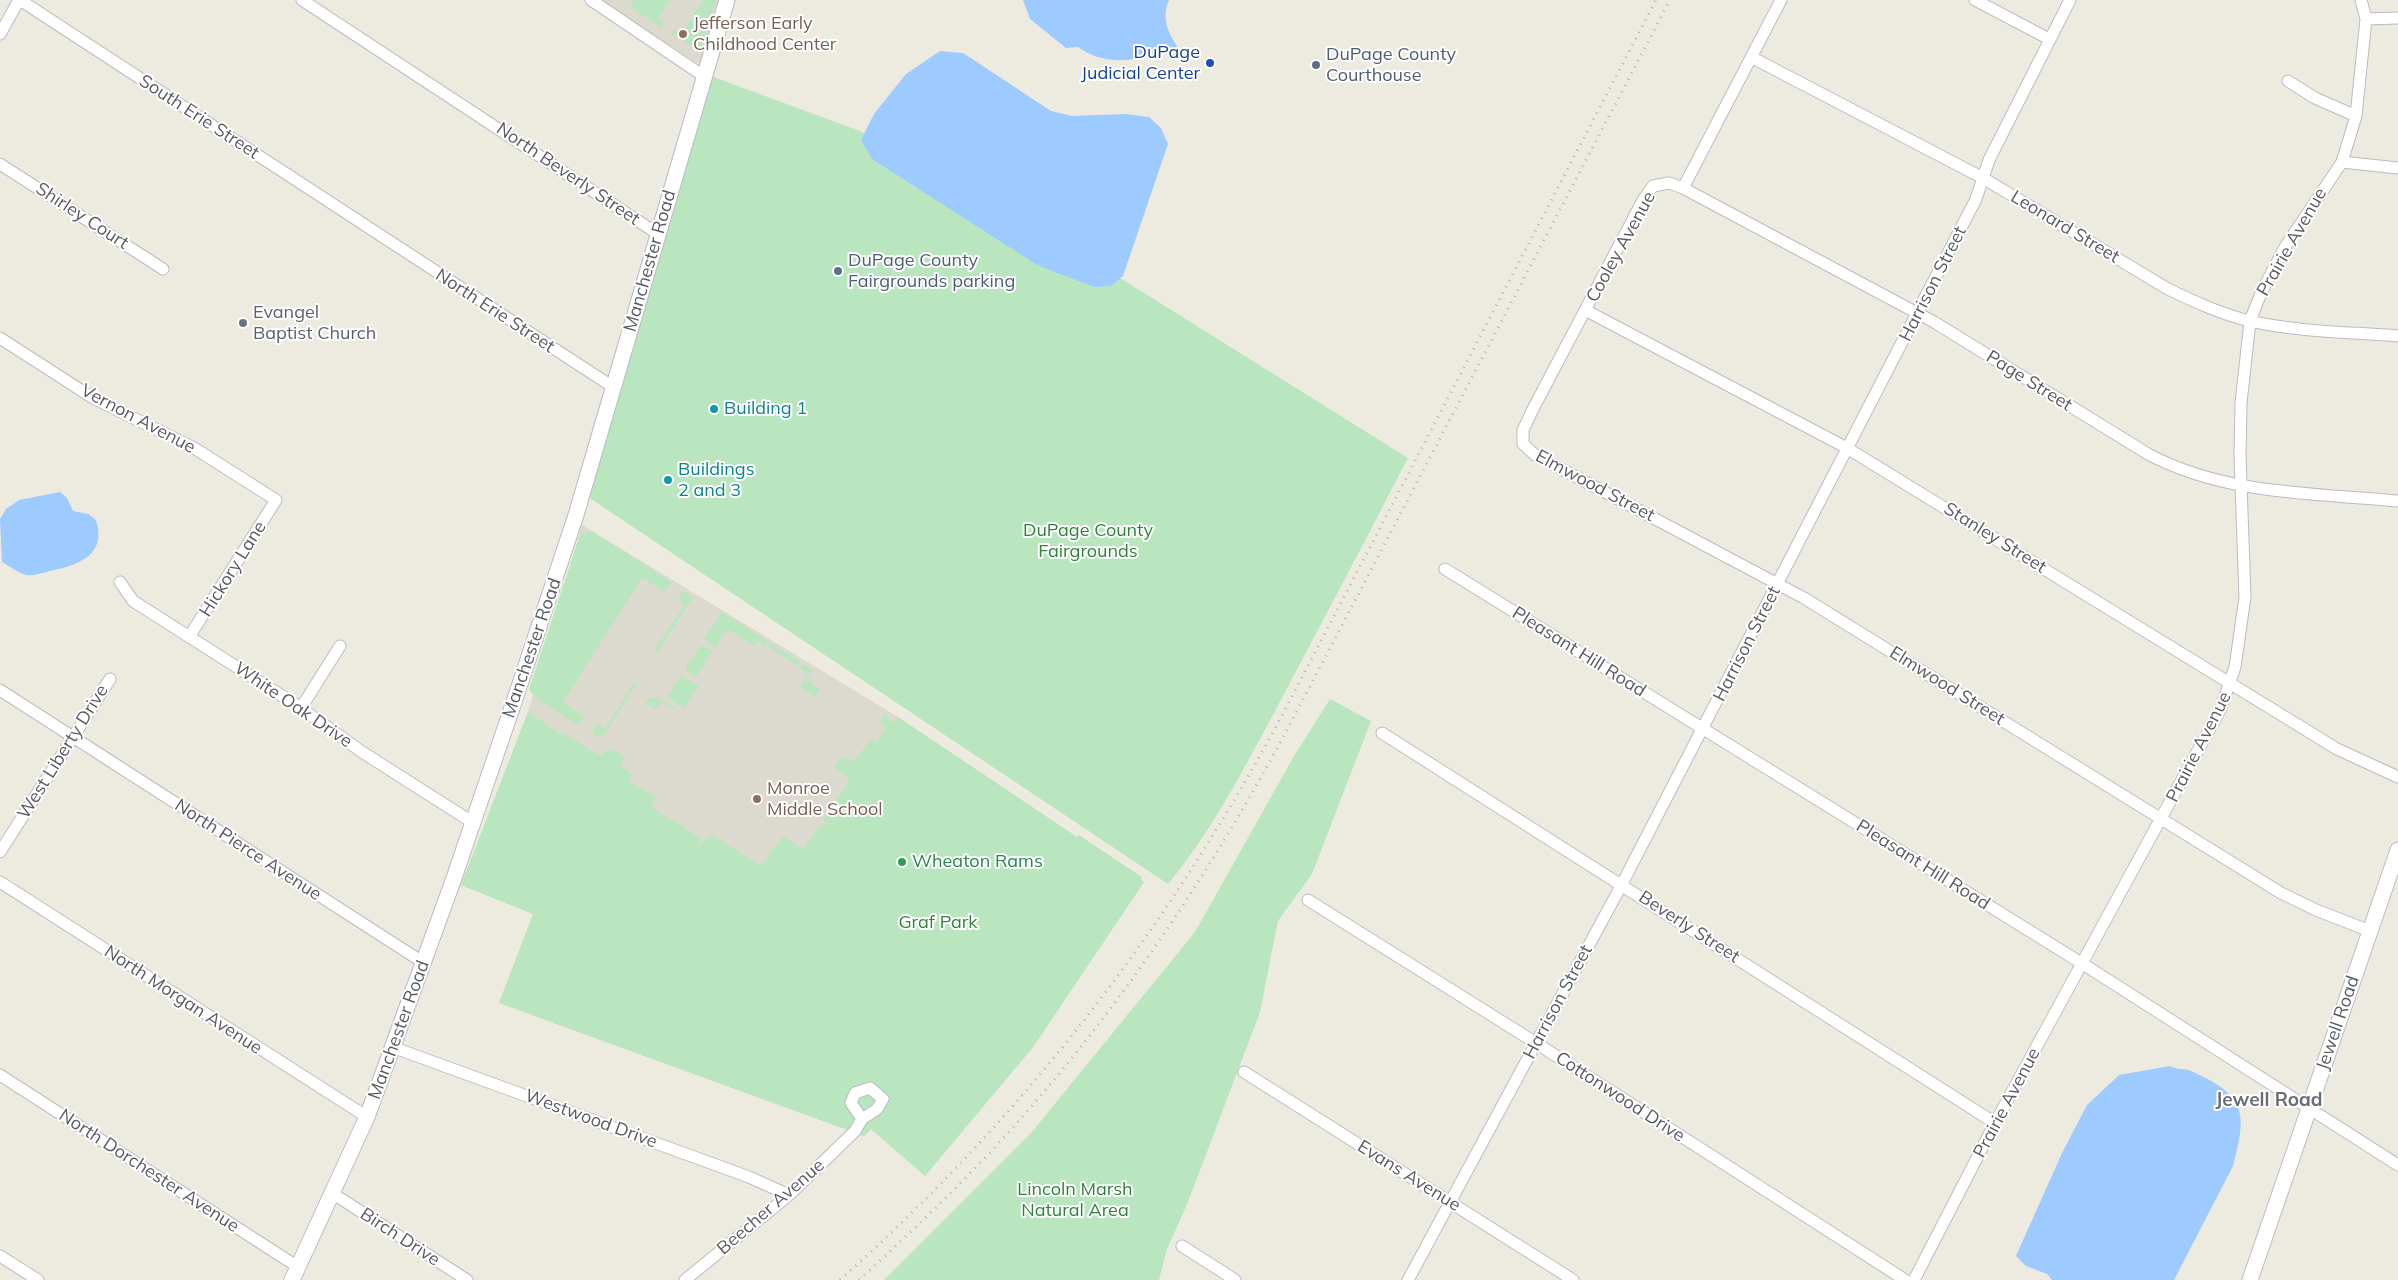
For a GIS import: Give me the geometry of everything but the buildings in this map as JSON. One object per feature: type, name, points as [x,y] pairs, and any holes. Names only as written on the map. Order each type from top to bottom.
[{"type":"street","points":[[0,34],[20,0]]},
{"type":"street","name":"South Erie Street","points":[[20,0],[377,234]]},
{"type":"street","name":"North Beverly Street","points":[[302,0],[658,234]]},
{"type":"street","points":[[591,0],[704,77]]},
{"type":"street","name":"Manchester Road","points":[[295,1274],[367,1118],[424,963],[472,822],[576,515],[727,0]]},
{"type":"street","name":"Cooley Avenue","points":[[1523,444],[1523,430],[1526,422],[1643,200],[1653,186],[1669,183],[1683,188],[1780,0]]},
{"type":"street","points":[[1975,0],[2050,39]]},
{"type":"street","name":"Harrison Street","points":[[1408,1280],[1622,884],[1778,584],[1976,199],[1989,160],[2070,0]]},
{"type":"street","name":"Prairie Avenue","points":[[1914,1280],[1995,1123],[2221,708],[2231,683],[2238,653],[2245,597],[2241,403],[2250,321],[2261,294],[2285,247],[2342,162],[2356,116],[2366,19],[2361,0]]},
{"type":"street","points":[[2366,19],[2398,18]]},
{"type":"street","name":"Leonard Street","points":[[1751,57],[1983,178],[2168,289],[2215,311],[2250,321],[2279,326],[2398,336]]},
{"type":"street","points":[[2288,81],[2315,98],[2356,116]]},
{"type":"street","points":[[2342,162],[2398,168]]},
{"type":"street","name":"Shirley Court","points":[[0,164],[163,269]]},
{"type":"street","name":"Page Street","points":[[1683,188],[1917,314],[2148,454],[2198,476],[2242,487],[2398,501]]},
{"type":"street","name":"North Erie Street","points":[[377,234],[613,387]]},
{"type":"street","name":"Stanley Street","points":[[1585,310],[1847,448],[2337,749],[2398,778]]},
{"type":"street","name":"Vernon Avenue","points":[[0,338],[93,398],[194,448],[276,500]]},
{"type":"street","name":"Elmwood Street","points":[[1523,444],[1535,455],[1778,584],[2281,892],[2316,910],[2370,931]]},
{"type":"street","name":"Hickory Lane","points":[[189,637],[276,500]]},
{"type":"street","name":"Pleasant Hill Road","points":[[1445,570],[2083,964],[2398,1165]]},
{"type":"street","name":"White Oak Drive","points":[[120,582],[133,601],[301,708],[362,752],[472,822]]},
{"type":"street","points":[[301,708],[340,646]]},
{"type":"street","name":"West Liberty Drive","points":[[0,852],[110,679]]},
{"type":"street","name":"North Pierce Avenue","points":[[0,690],[424,963]]},
{"type":"street","name":"Beverly Street","points":[[1382,733],[1995,1123]]},
{"type":"street","name":"Jewell Road","points":[[2250,1280],[2398,850]]},
{"type":"street","name":"North Morgan Avenue","points":[[0,882],[367,1118]]},
{"type":"street","name":"Cottonwood Drive","points":[[1308,900],[1536,1043],[1905,1280]]},
{"type":"street","name":"Westwood Drive","points":[[392,1047],[749,1177],[789,1194]]},
{"type":"street","name":"Evans Avenue","points":[[1244,1072],[1573,1280]]},
{"type":"street","name":"North Dorchester Avenue","points":[[0,1075],[295,1274]]},
{"type":"street","name":"Beecher Avenue","points":[[684,1280],[789,1194],[855,1131],[862,1119]]},
{"type":"street","name":"Birch Drive","points":[[332,1193],[467,1280]]},
{"type":"street","points":[[1182,1246],[1235,1280]]},
{"type":"street","points":[[0,1256],[38,1280]]},
{"type":"shaded area","name":"Jefferson Early Childhood Center","points":[[599,0],[724,0],[704,67]]},
{"type":"shaded area","name":"Graf Park","points":[[582,525],[898,717],[1144,882],[1033,1047],[925,1176],[871,1129],[864,1136],[499,1003],[533,914],[461,885],[528,712]]},
{"type":"green space","points":[[634,0],[670,0],[658,18],[663,22],[662,28],[630,7]]},
{"type":"green space","points":[[703,0],[716,0],[701,52],[671,33],[674,30],[682,33]]},
{"type":"green space","name":"DuPage County Fairgrounds","points":[[711,76],[865,133],[1109,271],[1408,458],[1238,780],[1198,844],[1168,884],[588,497]]},
{"type":"green space","points":[[592,531],[670,581],[671,584],[665,592],[642,578],[563,702],[584,716],[582,722],[576,724],[535,698],[529,689],[580,535]]},
{"type":"green space","points":[[687,592],[693,597],[657,653],[654,651],[684,605],[678,598],[681,593]]},
{"type":"green space","points":[[721,613],[767,641],[765,645],[757,642],[754,646],[728,629],[715,648],[704,639]]},
{"type":"green space","points":[[770,643],[801,662],[798,666],[768,647]]},
{"type":"green space","points":[[701,645],[713,651],[696,677],[685,670]]},
{"type":"green space","points":[[803,664],[812,670],[806,680],[820,689],[815,697],[800,687],[807,674],[800,668]]},
{"type":"green space","points":[[681,676],[699,686],[684,708],[667,697]]},
{"type":"green space","points":[[634,682],[637,684],[605,734],[600,736],[593,735],[597,724],[605,729]]},
{"type":"green space","points":[[656,697],[675,708],[674,710],[662,702],[655,710],[645,703],[648,699]]},
{"type":"green space","name":"Lincoln Marsh Natural Area","points":[[1330,699],[1371,721],[1312,874],[1278,921],[1260,1012],[1188,1202],[1167,1249],[1159,1280],[884,1280],[1031,1133],[1195,932],[1294,756]]},
{"type":"green space","name":"Graf Park","points":[[528,712],[560,734],[563,733],[598,754],[604,755],[603,752],[611,749],[625,757],[620,767],[632,774],[629,781],[656,798],[651,807],[697,836],[703,837],[707,832],[697,845],[699,846],[711,834],[761,866],[783,836],[804,849],[819,826],[822,824],[826,826],[828,823],[823,820],[850,780],[834,767],[841,757],[853,761],[872,739],[877,742],[886,728],[880,722],[885,714],[894,723],[898,717],[1077,837],[1079,835],[1142,877],[1141,880],[1144,882],[1033,1047],[925,1176],[871,1129],[864,1136],[499,1003],[533,914],[461,885]]},
{"type":"water","points":[[1023,0],[1169,0],[1166,13],[1167,25],[1178,48],[1140,58],[1115,60],[1090,54],[1078,47],[1066,48],[1030,19]]},
{"type":"water","points":[[940,51],[963,53],[1051,111],[1072,116],[1125,114],[1149,117],[1161,128],[1168,144],[1123,276],[1111,286],[1094,287],[1037,265],[872,159],[861,140],[874,114],[906,74]]},
{"type":"water","points":[[60,492],[67,498],[73,511],[88,514],[96,520],[98,542],[94,550],[88,556],[71,565],[35,575],[23,574],[2,562],[0,519],[6,509],[19,500]]},
{"type":"water","points":[[2170,1066],[2191,1071],[2222,1088],[2232,1097],[2238,1107],[2241,1118],[2238,1147],[2233,1166],[2174,1280],[2052,1280],[2047,1274],[2026,1266],[2016,1256],[2062,1153],[2087,1105],[2119,1075]]},
{"type":"railway","points":[[840,1280],[969,1155],[1027,1089],[1083,1022],[1135,952],[1185,879],[1232,804],[1277,725],[1656,0]]},
{"type":"railway","points":[[859,1280],[964,1180],[1039,1097],[1118,998],[1190,894],[1224,840],[1287,730],[1670,0]]},
{"type":"place","name":"Jefferson Early Childhood Center","points":[[683,34]]},
{"type":"place","name":"DuPage Judicial Center","points":[[1210,63]]},
{"type":"place","name":"DuPage County Courthouse","points":[[1316,65]]},
{"type":"place","name":"DuPage County Fairgrounds parking","points":[[838,271]]},
{"type":"place","name":"Evangel Baptist Church","points":[[243,323]]},
{"type":"place","name":"Building 1","points":[[714,409]]},
{"type":"place","name":"Buildings 2 and 3","points":[[668,480]]},
{"type":"place","name":"Monroe Middle School","points":[[757,799]]},
{"type":"place","name":"Wheaton Rams","points":[[902,862]]},
{"type":"district","name":"Jewell Road","points":[[2269,1100]]}]
